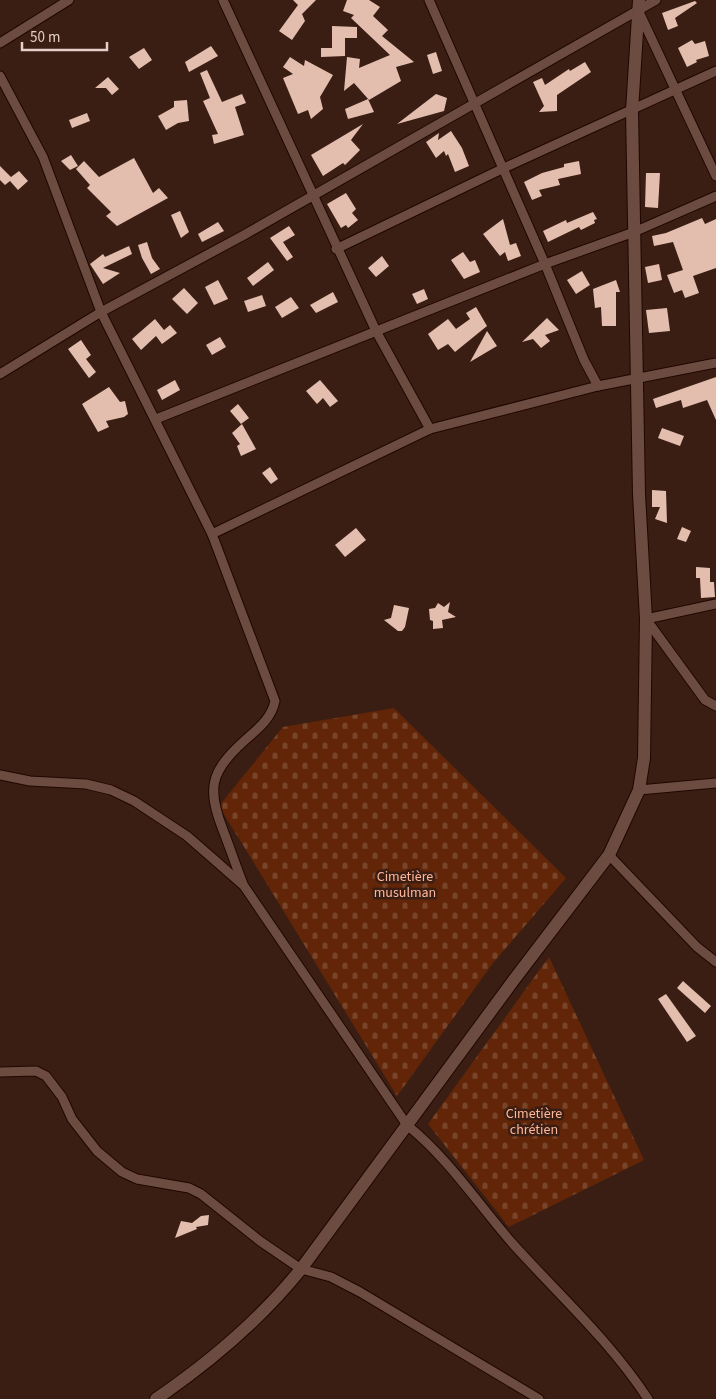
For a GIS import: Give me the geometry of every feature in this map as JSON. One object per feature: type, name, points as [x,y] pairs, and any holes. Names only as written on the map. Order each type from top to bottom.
[{"type":"street","points":[[0,43],[69,0]]},
{"type":"street","points":[[223,0],[314,195],[336,249],[376,331],[430,429]]},
{"type":"street","points":[[429,0],[504,168],[584,360],[598,386]]},
{"type":"street","points":[[0,374],[101,312],[314,195],[475,102],[637,4],[656,0]]},
{"type":"street","points":[[637,4],[716,176]]},
{"type":"street","points":[[156,1399],[224,1348],[276,1300],[301,1269],[609,856],[639,790],[644,758],[646,619],[639,494],[632,111],[637,4]]},
{"type":"street","points":[[336,249],[504,168],[716,71]]},
{"type":"street","points":[[0,76],[43,156],[101,312],[212,534],[275,701],[272,712],[265,722],[228,756],[219,769],[213,785],[215,812],[244,886],[407,1125],[432,1146],[513,1244],[605,1342],[648,1399]]},
{"type":"street","points":[[156,419],[545,264],[634,232],[716,196]]},
{"type":"street","points":[[212,534],[430,429],[598,386],[637,380],[716,363]]},
{"type":"street","points":[[646,619],[716,604]]},
{"type":"street","points":[[646,619],[705,700],[716,706]]},
{"type":"street","points":[[0,775],[30,781],[86,784],[119,793],[187,836],[244,886]]},
{"type":"street","points":[[639,790],[716,783]]},
{"type":"street","points":[[609,856],[697,947],[716,962]]},
{"type":"street","points":[[0,1072],[36,1071],[46,1076],[62,1097],[72,1119],[97,1151],[122,1172],[137,1180],[189,1188],[201,1194],[260,1241],[301,1269],[331,1278],[360,1292],[539,1399]]},
{"type":"green space","name":"Cimetière musulman","points":[[394,708],[566,878],[493,963],[397,1096],[219,806],[283,727]]},
{"type":"green space","name":"Cimetière chrétien","points":[[549,957],[644,1160],[509,1227],[428,1124]]},
{"type":"building","points":[[293,0],[316,0],[302,14],[305,21],[292,40],[279,31],[298,5]]},
{"type":"building","points":[[347,0],[369,0],[380,7],[373,16],[388,30],[382,36],[414,62],[396,67],[401,81],[369,100],[354,83],[344,91],[347,57],[360,59],[359,68],[390,55],[351,18],[354,15],[343,11]]},
{"type":"building","points":[[695,1],[697,3],[675,18],[678,26],[668,30],[662,13]]},
{"type":"building","points":[[332,26],[357,27],[357,38],[345,38],[345,56],[321,57],[321,48],[332,48]]},
{"type":"building","points":[[692,40],[695,44],[705,41],[709,56],[696,60],[697,62],[687,67],[678,48]]},
{"type":"building","points":[[211,46],[218,56],[189,72],[185,62]]},
{"type":"building","points":[[144,48],[152,60],[139,69],[129,57]]},
{"type":"building","points":[[436,52],[442,71],[433,74],[427,55]]},
{"type":"building","points":[[290,57],[304,66],[305,60],[333,75],[320,97],[323,109],[311,119],[308,110],[298,114],[283,78],[293,74],[283,67]]},
{"type":"building","points":[[585,62],[591,72],[557,95],[557,111],[539,112],[544,106],[533,82],[542,78],[545,85],[569,69],[570,71]]},
{"type":"building","points":[[207,70],[222,102],[242,94],[246,103],[235,107],[244,135],[214,144],[212,135],[218,134],[203,101],[210,98],[200,73]]},
{"type":"building","points":[[108,77],[119,89],[112,95],[106,88],[95,88]]},
{"type":"building","points":[[436,94],[447,98],[444,111],[397,124]]},
{"type":"building","points":[[368,99],[374,112],[348,119],[345,109]]},
{"type":"building","points":[[187,100],[189,121],[178,123],[166,130],[158,116],[174,107],[174,101]]},
{"type":"building","points":[[87,113],[90,121],[72,128],[69,120]]},
{"type":"building","points":[[363,124],[351,140],[360,150],[345,165],[343,163],[323,176],[311,155]]},
{"type":"building","points":[[451,131],[462,148],[469,166],[455,172],[448,154],[446,156],[444,151],[436,158],[426,142],[439,133],[438,140]]},
{"type":"building","points":[[71,155],[78,166],[70,170],[61,161]]},
{"type":"building","points":[[134,158],[153,193],[159,188],[168,198],[117,226],[106,216],[111,212],[87,188],[90,185],[76,169],[84,161],[99,177]]},
{"type":"building","points":[[579,161],[581,174],[558,179],[560,185],[539,190],[542,196],[532,200],[524,182],[542,173],[564,167],[564,164]]},
{"type":"building","points":[[0,166],[11,177],[19,171],[28,181],[18,190],[10,181],[5,185],[0,180]]},
{"type":"building","points":[[646,173],[660,173],[658,208],[645,207]]},
{"type":"building","points":[[346,193],[356,209],[352,213],[358,220],[348,228],[346,225],[341,228],[327,204]]},
{"type":"building","points":[[180,211],[189,232],[181,238],[171,215]]},
{"type":"building","points":[[593,212],[597,219],[594,220],[595,223],[581,230],[579,227],[548,242],[543,231],[566,220],[567,223]]},
{"type":"building","points":[[702,218],[705,224],[716,219],[716,268],[693,276],[699,293],[685,298],[682,290],[674,293],[667,275],[683,270],[673,242],[654,246],[652,236],[666,233]]},
{"type":"building","points":[[503,219],[510,245],[516,243],[521,256],[508,261],[505,252],[500,256],[483,234]]},
{"type":"building","points":[[218,222],[224,231],[202,242],[198,234]]},
{"type":"building","points":[[289,226],[295,235],[283,242],[293,257],[287,261],[270,238]]},
{"type":"building","points":[[147,242],[152,258],[160,269],[151,274],[142,258],[138,245]]},
{"type":"building","points":[[129,246],[132,254],[103,268],[120,273],[103,284],[90,264],[103,254],[105,257]]},
{"type":"building","points":[[463,252],[470,262],[475,260],[480,272],[464,279],[451,260]]},
{"type":"building","points":[[382,256],[389,266],[376,277],[368,268]]},
{"type":"building","points":[[268,262],[274,270],[253,286],[247,278]]},
{"type":"building","points":[[659,264],[662,280],[648,283],[645,267]]},
{"type":"building","points":[[582,271],[590,285],[576,294],[567,280]]},
{"type":"building","points":[[218,280],[228,299],[214,305],[205,287]]},
{"type":"building","points":[[616,280],[620,292],[616,292],[616,326],[602,326],[601,307],[595,308],[593,289]]},
{"type":"building","points":[[184,288],[198,303],[187,314],[172,299]]},
{"type":"building","points":[[424,289],[428,299],[417,304],[412,294]]},
{"type":"building","points":[[333,292],[338,302],[316,313],[310,305]]},
{"type":"building","points":[[262,295],[266,306],[248,312],[244,301]]},
{"type":"building","points":[[291,297],[299,308],[282,318],[275,307]]},
{"type":"building","points":[[476,307],[487,326],[455,352],[448,344],[438,350],[428,334],[448,319],[456,329],[470,319],[466,313]]},
{"type":"building","points":[[667,308],[670,331],[649,333],[646,310]]},
{"type":"building","points":[[547,318],[559,330],[545,335],[550,341],[541,348],[533,339],[522,342]]},
{"type":"building","points":[[155,319],[164,330],[170,325],[177,333],[162,344],[156,336],[141,350],[132,339]]},
{"type":"building","points":[[487,331],[497,346],[470,362]]},
{"type":"building","points":[[220,337],[226,347],[212,355],[206,345]]},
{"type":"building","points":[[81,340],[91,355],[86,359],[96,372],[89,378],[68,349]]},
{"type":"building","points":[[716,377],[716,420],[707,400],[683,408],[681,400],[656,408],[653,399]]},
{"type":"building","points":[[175,380],[180,390],[162,400],[157,390]]},
{"type":"building","points":[[320,380],[338,401],[330,407],[323,398],[317,404],[306,391]]},
{"type":"building","points":[[109,387],[120,402],[125,401],[128,414],[124,417],[106,421],[109,427],[98,432],[82,404]]},
{"type":"building","points":[[238,404],[249,418],[241,424],[230,411]]},
{"type":"building","points":[[242,424],[256,449],[241,456],[237,446],[240,444],[232,433]]},
{"type":"building","points":[[662,428],[684,436],[680,446],[658,438]]},
{"type":"building","points":[[270,467],[278,479],[271,484],[262,473]]},
{"type":"building","points":[[652,490],[666,491],[667,523],[655,519],[660,507],[652,507]]},
{"type":"building","points":[[682,527],[691,531],[686,542],[677,539]]},
{"type":"building","points":[[356,528],[366,540],[345,557],[335,545]]},
{"type":"building","points":[[696,567],[710,568],[710,582],[714,582],[715,597],[701,598],[700,578],[696,578]]},
{"type":"building","points":[[450,602],[448,612],[456,617],[442,620],[443,628],[433,629],[433,621],[430,620],[429,609],[435,608],[438,603],[444,607]]},
{"type":"building","points":[[394,605],[409,608],[405,627],[402,631],[398,631],[384,620],[391,618]]},
{"type":"building","points":[[683,981],[711,1006],[705,1013],[677,988]]},
{"type":"building","points":[[666,994],[696,1036],[687,1042],[658,999]]},
{"type":"building","points":[[209,1215],[208,1225],[196,1227],[197,1229],[175,1238],[181,1221],[192,1223],[201,1216]]}]
